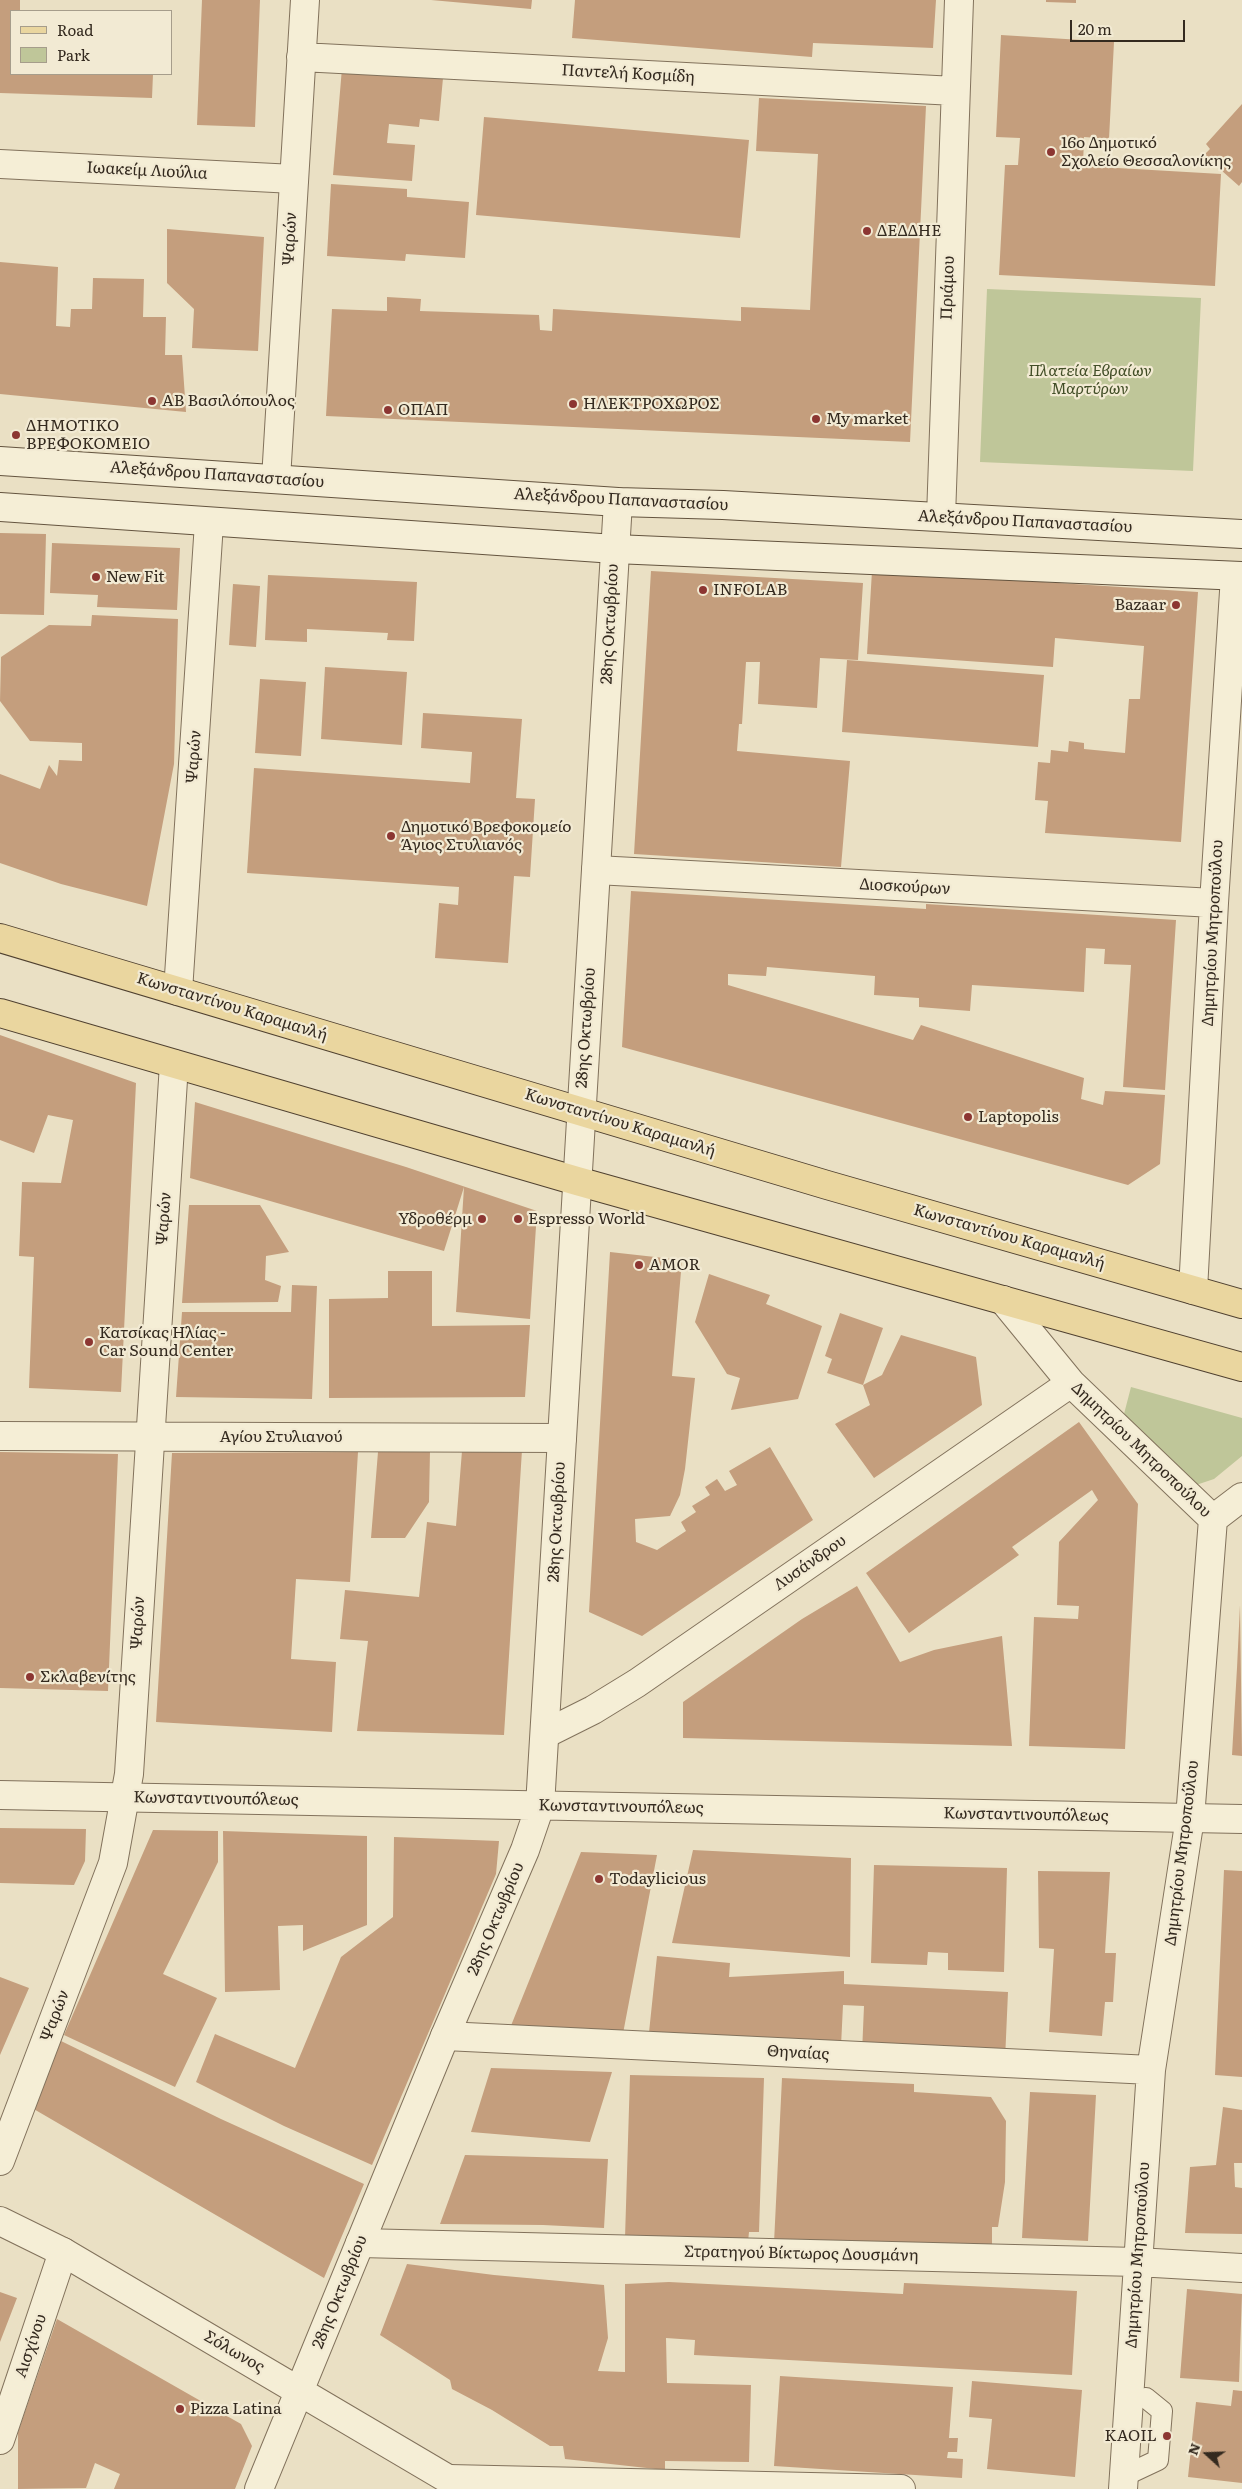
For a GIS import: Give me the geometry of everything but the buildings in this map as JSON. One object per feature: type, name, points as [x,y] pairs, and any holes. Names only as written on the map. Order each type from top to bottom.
[{"type":"main road","name":"Κωνσταντίνου Καραμανλή","points":[[0,938],[580,1111],[1242,1304]]},
{"type":"main road","points":[[0,1014],[577,1181],[1242,1367]]},
{"type":"street","name":"Ψαρών","points":[[276,479],[304,0]]},
{"type":"street","name":"Πριάμου","points":[[942,517],[954,91],[959,0]]},
{"type":"street","name":"Παντελή Κοσμίδη","points":[[302,57],[954,91]]},
{"type":"street","name":"Ιωακείμ Λιούλια","points":[[0,164],[294,179]]},
{"type":"street","name":"Αλεξάνδρου Παπαναστασίου","points":[[0,461],[618,502],[723,505],[1242,534]]},
{"type":"street","name":"28ης Οκτωβρίου","points":[[259,2489],[445,2036],[518,1868],[540,1806],[580,1111],[618,502]]},
{"type":"street","points":[[0,507],[209,523],[615,549],[1238,576]]},
{"type":"street","name":"Ψαρών","points":[[178,991],[209,523]]},
{"type":"street","name":"Δημητρίου Μητροπούλου","points":[[1193,1290],[1214,903],[1238,576]]},
{"type":"street","name":"Διοσκούρων","points":[[596,870],[1214,903]]},
{"type":"street","name":"Ψαρών","points":[[0,2162],[113,1863],[125,1797],[130,1764],[149,1437],[174,1064]]},
{"type":"street","name":"Δημητρίου Μητροπούλου","points":[[1003,1300],[1071,1383],[1213,1519],[1190,1818],[1151,2070],[1123,2482]]},
{"type":"street","name":"Λυσάνδρου","points":[[545,1734],[593,1710],[637,1683],[1071,1383]]},
{"type":"street","name":"Αγίου Στυλιανού","points":[[0,1436],[562,1438]]},
{"type":"street","points":[[1213,1519],[1242,1497]]},
{"type":"street","name":"Κωνσταντινουπόλεως","points":[[0,1795],[1242,1819]]},
{"type":"street","name":"Θηναίας","points":[[445,2036],[1151,2070]]},
{"type":"street","name":"Σόλωνος","points":[[0,2221],[63,2252],[457,2484]]},
{"type":"street","name":"Στρατηγού Βίκτωρος Δουσμάνη","points":[[360,2243],[1137,2262],[1242,2268]]},
{"type":"street","name":"Αισχίνου","points":[[0,2440],[63,2252]]},
{"type":"street","points":[[457,2484],[901,2489]]},
{"type":"lane","points":[[1123,2482],[1158,2460],[1162,2411],[1146,2398]]},
{"type":"green space","name":"Πλατεία Εβραίων Μαρτύρων","points":[[987,289],[1201,298],[1193,471],[980,462]]},
{"type":"green space","points":[[1131,1387],[1242,1418],[1242,1456],[1214,1479],[1193,1486],[1187,1484],[1124,1414]]},
{"type":"place","name":"16ο Δημοτικό Σχολείο Θεσσαλονίκης","points":[[1051,152]]},
{"type":"place","name":"ΔΕΔΔΗΕ","points":[[867,231]]},
{"type":"place","name":"ΑΒ Βασιλόπουλος","points":[[152,401]]},
{"type":"place","name":"ΗΛΕΚΤΡΟΧΩΡΟΣ","points":[[573,404]]},
{"type":"place","name":"ΟΠΑΠ","points":[[388,410]]},
{"type":"place","name":"My market","points":[[816,419]]},
{"type":"place","name":"ΔΗΜΟΤΙΚΟ ΒΡΕΦΟΚΟΜΕΙΟ","points":[[16,435]]},
{"type":"place","name":"New Fit","points":[[96,577]]},
{"type":"place","name":"INFOLAB","points":[[703,590]]},
{"type":"place","name":"Bazaar","points":[[1176,605]]},
{"type":"place","name":"Δημοτικό Βρεφοκομείο Άγιος Στυλιανός","points":[[391,836]]},
{"type":"place","name":"Laptopolis","points":[[968,1117]]},
{"type":"place","name":"Υδροθέρμ","points":[[482,1219]]},
{"type":"place","name":"Espresso World","points":[[518,1219]]},
{"type":"place","name":"AMOR","points":[[639,1265]]},
{"type":"place","name":"Κατσίκας Ηλίας - Car Sound Center","points":[[89,1342]]},
{"type":"place","name":"Σκλαβενίτης","points":[[30,1677]]},
{"type":"place","name":"Todaylicious","points":[[599,1879]]},
{"type":"place","name":"Pizza Latina","points":[[180,2409]]},
{"type":"place","name":"KAOIL","points":[[1167,2436]]}]
